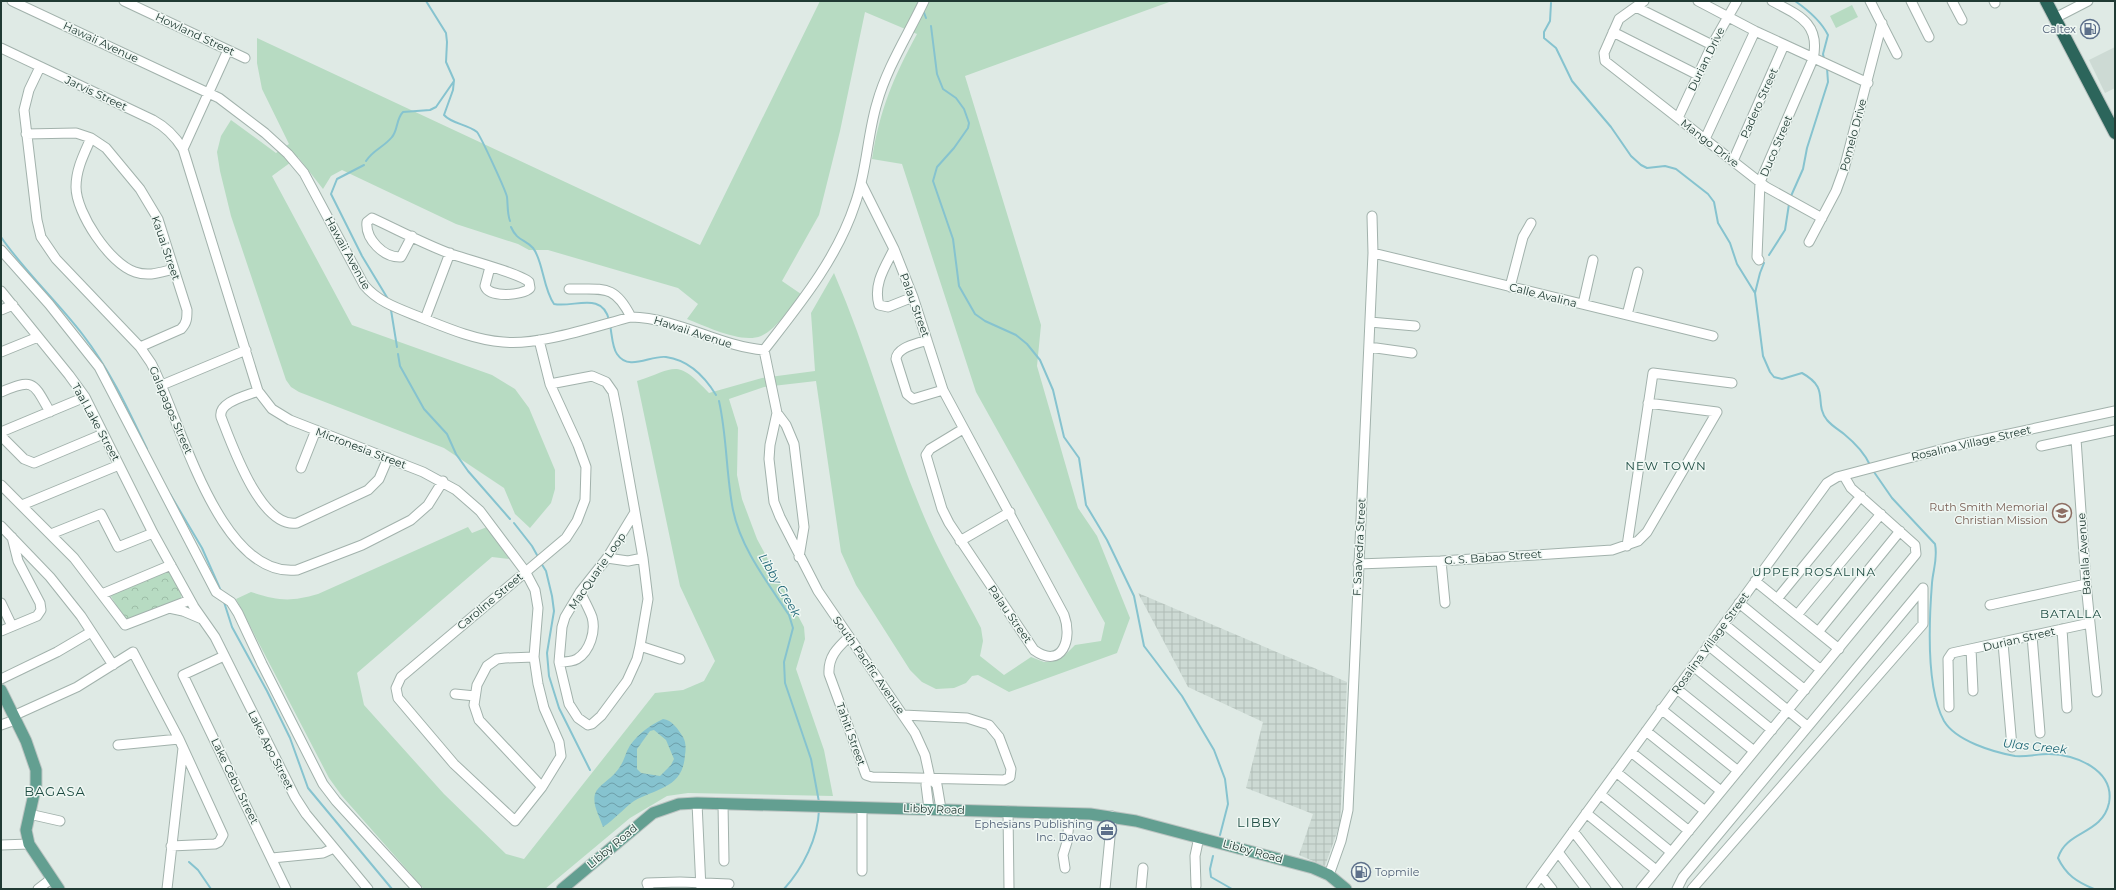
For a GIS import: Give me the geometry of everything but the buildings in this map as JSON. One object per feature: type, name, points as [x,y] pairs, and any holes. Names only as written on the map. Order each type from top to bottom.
[{"type":"highway","points":[[2046,1],[2115,133]]},
{"type":"main road","points":[[1,690],[33,759],[36,770],[36,785],[26,830],[29,844],[59,889]]},
{"type":"main road","name":"Libby Road","points":[[562,889],[653,812],[679,804],[697,803],[1008,811],[1112,816],[1199,837],[1306,866],[1329,875],[1346,889]]},
{"type":"street","name":"Hawaii Avenue","points":[[12,1],[208,93],[230,106],[265,133],[297,164],[311,186],[364,285],[372,295],[388,304],[425,319],[490,340],[525,342],[539,340],[631,317],[648,317],[662,320],[734,346],[764,350]]},
{"type":"street","name":"Howland Street","points":[[124,1],[245,58]]},
{"type":"street","points":[[1698,1],[1813,59],[1868,83]]},
{"type":"street","name":"Durian Drive","points":[[1678,118],[1712,45],[1737,1]]},
{"type":"street","points":[[1772,1],[1800,16],[1810,26],[1815,43],[1813,59]]},
{"type":"street","points":[[1870,1],[1897,54]]},
{"type":"street","points":[[1911,1],[1929,37]]},
{"type":"street","points":[[1952,1],[1962,20]]},
{"type":"street","points":[[2055,18],[2088,1]]},
{"type":"street","points":[[764,350],[814,284],[846,225],[862,183],[877,102],[889,69],[922,4]]},
{"type":"street","points":[[1698,76],[1613,32],[1621,17],[1640,4],[1712,45]]},
{"type":"street","name":"Pomelo Drive","points":[[1809,242],[1822,218],[1844,169],[1868,83],[1882,23]]},
{"type":"street","points":[[1705,139],[1755,31]]},
{"type":"street","name":"Mango Drive","points":[[1613,32],[1604,53],[1604,58],[1760,182],[1822,218]]},
{"type":"street","name":"Padero Street","points":[[1733,161],[1784,45]]},
{"type":"street","name":"Jarvis Street","points":[[1,48],[153,120],[166,129],[183,149]]},
{"type":"street","points":[[183,149],[228,50]]},
{"type":"street","name":"Duco Street","points":[[1759,260],[1757,257],[1760,182],[1813,59]]},
{"type":"street","name":"Galapagos Street","points":[[40,67],[26,100],[24,110],[37,220],[46,247],[140,347],[162,385],[201,483],[213,507],[240,544],[252,556],[276,568],[289,571],[307,567],[362,545],[411,520],[428,506],[443,482]]},
{"type":"street","name":"Kauai Street","points":[[26,134],[76,133],[91,138],[106,148],[140,189],[158,219],[187,310],[185,324],[180,328],[140,347]]},
{"type":"street","points":[[91,138],[76,176],[78,204],[83,217],[92,231],[126,268],[145,275],[174,269]]},
{"type":"street","name":"Micronesia Street","points":[[183,149],[258,391],[272,409],[280,415],[388,458],[443,482],[456,490],[480,511],[525,571],[535,590],[538,608],[534,657],[540,709],[559,742],[561,756],[542,788],[515,821]]},
{"type":"street","name":"Palau Street","points":[[862,183],[894,249],[913,297],[944,390],[963,429],[1010,512],[1068,624],[1068,638],[1061,652],[1045,656],[1034,650],[944,515],[926,458],[930,449],[963,429]]},
{"type":"street","name":"F. Saavedra Street","points":[[1329,875],[1341,842],[1348,810],[1373,253],[1372,216]]},
{"type":"street","points":[[412,236],[404,254],[401,257],[395,257],[375,245],[368,231],[367,222],[372,218],[450,253],[490,267],[527,280],[530,288],[521,293],[496,294],[490,292],[485,286],[490,267]]},
{"type":"street","points":[[1510,287],[1522,237],[1531,223]]},
{"type":"street","points":[[894,249],[877,284],[876,296],[879,305],[888,307],[913,297]]},
{"type":"street","points":[[1,250],[49,304],[99,367],[216,592],[231,602],[238,613],[262,664],[323,784],[336,801],[417,889]]},
{"type":"street","points":[[425,319],[450,253]]},
{"type":"street","name":"Calle Avalina","points":[[1373,253],[1713,336]]},
{"type":"street","points":[[1583,304],[1593,260]]},
{"type":"street","points":[[1627,315],[1638,272]]},
{"type":"street","points":[[569,289],[611,291],[620,298],[631,317]]},
{"type":"street","name":"Taal Lake Street","points":[[1,291],[85,397],[153,533],[190,600]]},
{"type":"street","points":[[1,310],[13,305]]},
{"type":"street","points":[[1370,322],[1415,326]]},
{"type":"street","points":[[1,352],[38,337]]},
{"type":"street","name":"Caroline Street","points":[[515,821],[454,764],[398,698],[396,688],[401,677],[566,538],[577,521],[585,500],[586,468],[578,445],[550,384],[539,340]]},
{"type":"street","points":[[927,340],[900,350],[897,354],[896,359],[907,394],[913,399],[944,390]]},
{"type":"street","points":[[1369,347],[1412,352]]},
{"type":"street","points":[[162,385],[246,350]]},
{"type":"street","name":"South Pacific Avenue","points":[[764,350],[777,413],[791,435],[795,450],[804,527],[799,557]]},
{"type":"street","points":[[1628,546],[1653,373],[1732,383]]},
{"type":"street","name":"MacQuarie Loop","points":[[550,384],[592,376],[602,379],[610,386],[615,400],[635,512],[643,558],[648,599],[640,646],[627,681],[602,716],[592,724],[584,722],[572,711],[559,662],[564,622],[580,592],[607,558],[635,512]]},
{"type":"street","points":[[1,392],[22,384],[31,385],[38,391],[50,412]]},
{"type":"street","points":[[258,391],[225,405],[221,410],[220,417],[251,484],[262,502],[273,516],[280,521],[291,524],[297,523],[368,490],[379,480],[388,458]]},
{"type":"street","points":[[1,432],[85,397]]},
{"type":"street","points":[[1628,546],[1638,541],[1645,535],[1717,412],[1648,403]]},
{"type":"street","name":"Rosalina Village Street","points":[[1531,889],[1823,488],[1832,479],[1958,445],[2115,411]]},
{"type":"street","name":"South Pacific Avenue","points":[[777,413],[770,445],[770,473],[774,502],[799,557],[818,591],[904,715],[921,745],[930,778],[937,785],[941,809]]},
{"type":"street","points":[[301,468],[316,430]]},
{"type":"street","points":[[2041,446],[2115,430]]},
{"type":"street","points":[[1,436],[24,459],[34,463],[104,434]]},
{"type":"street","name":"Batalla Avenue","points":[[2076,439],[2086,584],[2097,692]]},
{"type":"street","points":[[22,505],[119,465]]},
{"type":"street","points":[[1641,889],[1916,554],[1915,544],[1851,488],[1844,476]]},
{"type":"street","points":[[1,485],[52,534],[74,558],[126,625],[190,600]]},
{"type":"street","points":[[1777,599],[1861,496]]},
{"type":"street","points":[[960,541],[1010,512]]},
{"type":"street","points":[[52,534],[101,514],[118,546],[153,533]]},
{"type":"street","points":[[1797,615],[1880,514]]},
{"type":"street","points":[[1,526],[50,577],[114,665]]},
{"type":"street","points":[[1818,632],[1900,531]]},
{"type":"street","points":[[1,631],[37,616],[42,610],[40,603],[16,557],[12,537]]},
{"type":"street","name":"G. S. Babao Street","points":[[1358,564],[1442,561],[1612,550],[1628,546]]},
{"type":"street","points":[[607,558],[628,561],[643,558]]},
{"type":"street","points":[[1442,561],[1445,603]]},
{"type":"street","points":[[102,594],[171,565]]},
{"type":"street","points":[[1755,581],[1839,649]]},
{"type":"street","points":[[1990,605],[2086,584]]},
{"type":"street","points":[[1677,889],[1683,877],[1922,588],[1922,624],[1692,889]]},
{"type":"street","points":[[559,662],[571,662],[578,659],[587,649],[593,633],[592,616],[580,592]]},
{"type":"street","name":"Lake Apo Street","points":[[190,600],[203,619],[224,656],[295,797],[306,814],[363,887]]},
{"type":"street","points":[[1,603],[12,626]]},
{"type":"street","points":[[1739,603],[1821,670]]},
{"type":"street","points":[[167,608],[183,611],[203,619]]},
{"type":"street","name":"Durian Street","points":[[1950,707],[1949,655],[2090,623]]},
{"type":"street","points":[[1724,624],[1805,690]]},
{"type":"street","points":[[2062,629],[2067,708]]},
{"type":"street","points":[[1,679],[56,652],[91,632]]},
{"type":"street","points":[[2032,636],[2040,733]]},
{"type":"street","name":"Tahiti Street","points":[[849,637],[837,648],[832,656],[829,664],[830,674],[865,773],[872,777],[1004,780],[1010,777],[1012,773],[997,732],[989,725],[967,718],[904,715]]},
{"type":"street","points":[[2003,642],[2012,747]]},
{"type":"street","points":[[1708,645],[1807,726]]},
{"type":"street","points":[[640,646],[680,659]]},
{"type":"street","points":[[1971,649],[1973,691]]},
{"type":"street","points":[[1,725],[77,687],[133,652],[179,739],[223,835],[219,842],[215,844],[171,846]]},
{"type":"street","name":"Lake Cebu Street","points":[[224,656],[183,675],[286,889]]},
{"type":"street","points":[[534,657],[504,658],[493,662],[482,675],[475,696],[474,705],[478,720],[542,788]]},
{"type":"street","points":[[1693,666],[1772,730]]},
{"type":"street","points":[[1676,689],[1754,751]]},
{"type":"street","points":[[455,694],[475,696]]},
{"type":"street","points":[[1662,709],[1738,771]]},
{"type":"street","points":[[1646,731],[1721,792]]},
{"type":"street","points":[[118,745],[179,739]]},
{"type":"street","points":[[167,889],[183,748]]},
{"type":"street","points":[[1630,752],[1704,812]]},
{"type":"street","points":[[1616,772],[1689,831]]},
{"type":"street","name":"South Pacific Avenue","points":[[929,809],[926,785],[930,778]]},
{"type":"street","points":[[1600,794],[1671,852]]},
{"type":"street","points":[[697,803],[701,886]]},
{"type":"street","points":[[723,804],[724,861]]},
{"type":"street","points":[[862,807],[862,871]]},
{"type":"street","points":[[1008,811],[1009,889]]},
{"type":"street","points":[[1065,868],[1063,855],[1067,842],[1070,813]]},
{"type":"street","points":[[1586,813],[1656,870]]},
{"type":"street","points":[[29,814],[60,821]]},
{"type":"street","points":[[1105,889],[1112,816]]},
{"type":"street","points":[[1573,831],[1618,889]]},
{"type":"street","points":[[1196,886],[1195,856],[1199,837]]},
{"type":"street","points":[[1,845],[29,844]]},
{"type":"street","points":[[272,858],[323,853],[334,848]]},
{"type":"street","points":[[1558,852],[1586,889]]},
{"type":"street","points":[[1141,889],[1144,868]]},
{"type":"street","points":[[1541,875],[1552,889]]},
{"type":"street","points":[[168,876],[175,889]]},
{"type":"street","points":[[38,889],[52,879]]},
{"type":"street","points":[[649,889],[647,883],[701,886],[729,884]]},
{"type":"shaded area","points":[[2115,47],[2115,88],[2105,93],[2089,60]]},
{"type":"shaded area","points":[[1138,593],[1347,682],[1340,824],[1325,866],[1299,855],[1313,814],[1246,788],[1263,722],[1188,687]]},
{"type":"green space","points":[[820,1],[1172,1],[965,76],[1041,325],[1037,366],[1078,508],[1097,536],[1130,618],[1117,653],[1009,692],[978,675],[972,676],[966,683],[954,688],[936,689],[922,682],[910,670],[856,585],[841,552],[816,381],[764,387],[729,399],[738,428],[737,475],[742,499],[757,539],[804,627],[805,639],[796,669],[824,750],[833,796],[688,793],[667,796],[630,818],[545,889],[424,889],[342,796],[329,778],[236,599],[251,592],[277,599],[292,599],[318,594],[468,527],[472,533],[487,527],[509,559],[492,557],[357,673],[364,705],[444,794],[506,854],[524,859],[655,693],[683,690],[704,681],[715,661],[680,586],[637,381],[669,370],[682,370],[698,382],[709,393],[762,378],[815,371],[811,313],[834,273],[859,336],[892,433],[916,497],[941,553],[981,628],[983,641],[980,656],[1004,675],[1031,657],[1044,662],[1051,662],[1063,657],[1075,645],[1101,641],[1105,623],[976,392],[902,164],[872,159],[879,125],[888,94],[901,64],[917,34],[865,12],[840,131],[819,215],[782,281],[801,294],[778,323],[767,333],[761,336],[744,338],[734,336],[713,330],[687,319],[698,304],[678,288],[548,250],[529,250],[518,244],[456,224],[342,170],[331,176],[323,189],[298,157],[272,176],[352,325],[492,375],[515,389],[529,408],[555,470],[555,489],[551,503],[530,528],[515,514],[504,488],[444,448],[299,392],[291,387],[286,380],[231,216],[217,152],[221,136],[231,120],[276,153],[289,144],[262,89],[257,63],[257,38],[700,245]]},
{"type":"green space","points":[[1852,5],[1858,17],[1836,28],[1830,16]]},
{"type":"green space","points":[[170,571],[182,593],[181,598],[132,619],[125,619],[110,595]]},
{"type":"water","points":[[663,719],[672,723],[684,739],[686,746],[685,753],[683,766],[679,774],[674,781],[667,786],[634,801],[603,827],[597,811],[594,798],[595,794],[601,785],[618,769],[630,746],[642,732]],"holes":[[[654,730],[666,740],[674,759],[671,765],[660,776],[641,773],[637,769],[637,749],[650,731]]]},
{"type":"waterway","name":"Libby Creek","points":[[426,1],[446,33],[446,62],[454,80],[453,90],[444,115],[447,118],[477,132],[506,193],[510,221]]},
{"type":"waterway","points":[[1795,1],[1814,16],[1828,35],[1823,54],[1824,59]]},
{"type":"waterway","points":[[1551,3],[1550,21],[1544,32],[1544,38],[1556,48],[1572,81],[1611,127],[1631,156],[1641,165],[1647,168],[1665,166],[1676,169],[1708,194],[1714,202],[1718,223],[1730,243],[1737,264],[1755,293]]},
{"type":"waterway","points":[[923,10],[926,18]]},
{"type":"waterway","points":[[931,26],[937,74],[943,89],[956,98],[964,109],[969,123],[968,128],[954,148],[937,167],[933,181],[953,239],[959,286],[975,314],[985,321],[1016,335],[1027,344],[1040,360],[1053,390],[1064,437],[1079,458],[1086,505],[1107,540],[1134,596],[1144,646],[1182,696],[1214,750],[1225,779],[1228,804],[1220,835]]},
{"type":"waterway","points":[[1791,196],[1803,169],[1807,148],[1828,82],[1827,68]]},
{"type":"waterway","points":[[366,161],[392,137],[399,118],[403,112],[430,110],[436,107],[454,81]]},
{"type":"waterway","points":[[364,165],[337,179],[331,194],[362,256],[388,299]]},
{"type":"waterway","points":[[1769,255],[1785,230],[1789,204]]},
{"type":"waterway","name":"Libby Creek","points":[[511,227],[513,232],[530,245],[536,253],[547,291],[554,304],[594,303],[605,311],[609,320]]},
{"type":"waterway","points":[[1,237],[10,250],[73,322],[93,348],[118,390],[147,449]]},
{"type":"waterway","name":"Ulas Creek","points":[[1764,263],[1755,293],[1763,356],[1770,372],[1774,377],[1782,379],[1802,373],[1811,379],[1819,390],[1821,407],[1827,420],[1855,444],[1870,465]]},
{"type":"waterway","points":[[391,310],[397,347]]},
{"type":"waterway","name":"Libby Creek","points":[[610,325],[614,348],[622,359],[627,362],[640,362],[666,357],[682,362],[695,370],[707,382],[716,395]]},
{"type":"waterway","points":[[398,354],[400,366],[424,409],[447,434],[456,454],[468,471],[510,519]]},
{"type":"waterway","name":"Libby Creek","points":[[719,401],[724,428],[729,483],[733,510],[737,524],[749,552],[764,578],[789,615],[793,628],[784,662],[785,683],[811,759],[819,802]]},
{"type":"waterway","name":"Ulas Creek","points":[[1874,472],[1892,498],[1935,544],[1936,559],[1932,583],[1930,616],[1930,654],[1934,691],[1938,707],[1944,721],[1950,728],[1966,740],[1996,752],[2015,756],[2049,754],[2070,757],[2091,766],[2100,773],[2106,781],[2109,791],[2109,803],[2105,813],[2092,827],[2068,842],[2062,849],[2058,858],[2068,873],[2082,884],[2094,889]]},
{"type":"waterway","points":[[170,494],[202,548],[221,591]]},
{"type":"waterway","points":[[514,523],[537,555]]},
{"type":"waterway","points":[[541,563],[546,571],[554,611],[547,653],[549,676],[559,708],[590,770]]},
{"type":"waterway","points":[[224,602],[232,627],[267,691],[290,738],[308,788],[392,889]]},
{"type":"waterway","name":"Libby Creek","points":[[784,889],[797,872],[808,852],[816,831],[819,810]]},
{"type":"waterway","points":[[1213,856],[1210,869],[1211,877],[1232,889]]},
{"type":"waterway","points":[[189,862],[198,870],[211,889]]},
{"type":"place","name":"Caltex","points":[[2090,29]]},
{"type":"place","name":"Ruth Smith Memorial Christian Mission","points":[[2062,513]]},
{"type":"place","name":"Ephesians Publishing Inc. Davao","points":[[1107,830]]},
{"type":"place","name":"Topmile","points":[[1361,872]]},
{"type":"district","name":"NEW TOWN","points":[[1666,465]]},
{"type":"district","name":"UPPER ROSALINA","points":[[1814,571]]},
{"type":"district","name":"BATALLA","points":[[2071,613]]},
{"type":"district","name":"BAGASA","points":[[55,791]]},
{"type":"district","name":"LIBBY","points":[[1259,822]]}]
